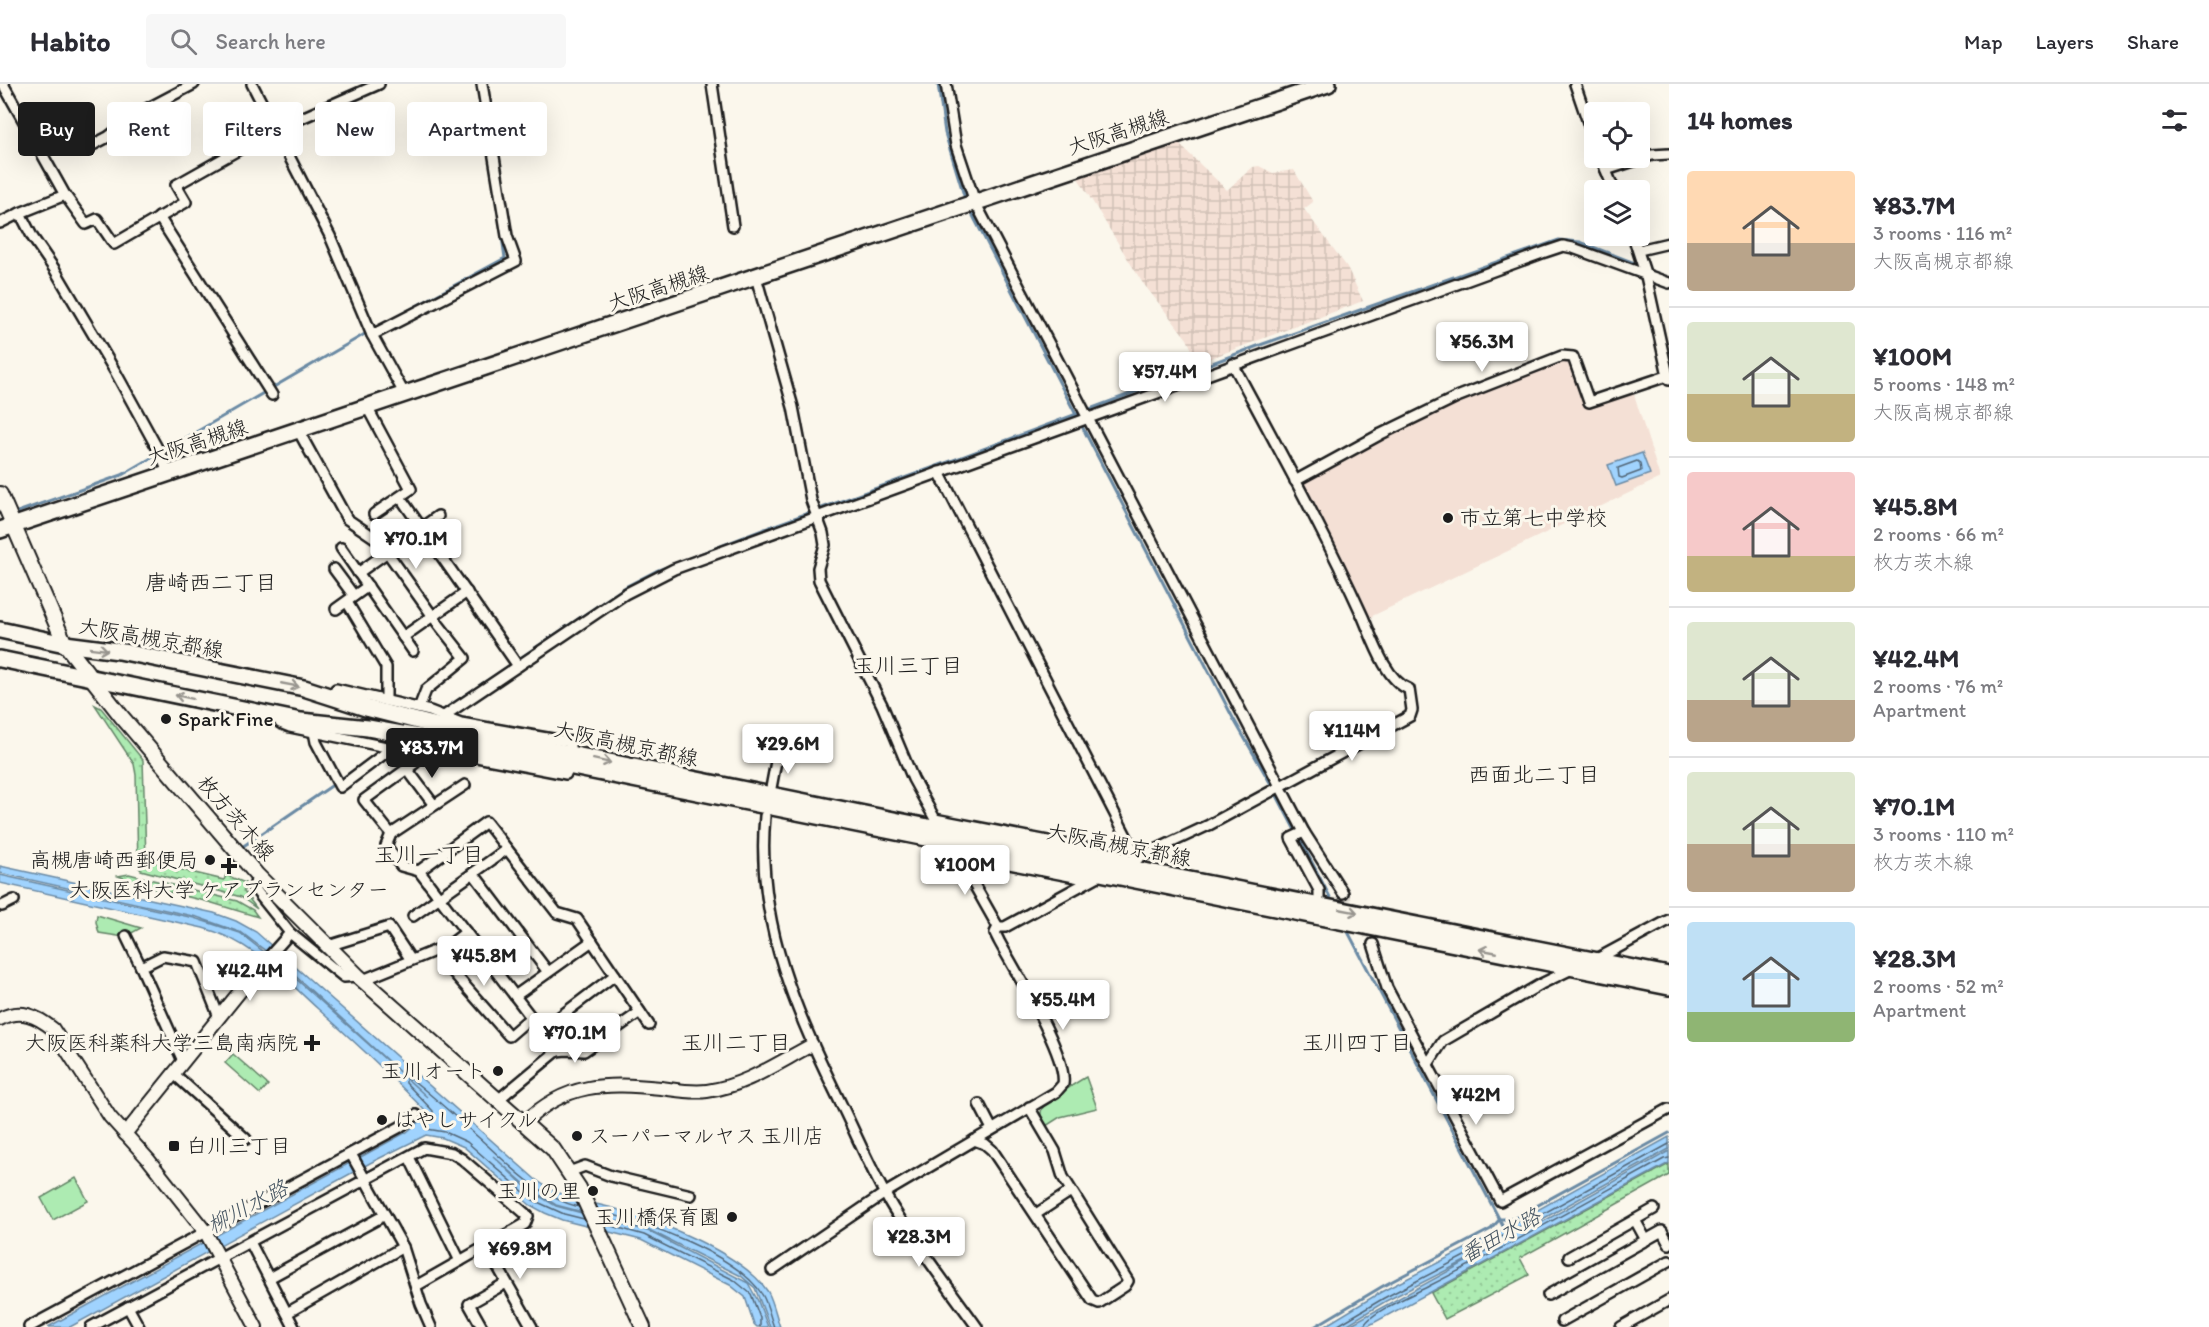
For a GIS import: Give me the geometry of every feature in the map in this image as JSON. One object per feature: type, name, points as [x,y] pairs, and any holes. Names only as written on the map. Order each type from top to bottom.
[{"type":"main road","name":"大阪高槻線","points":[[7,528],[1328,84]]},
{"type":"main road","name":"枚方茨木線","points":[[0,494],[7,528],[65,644],[122,717],[257,875],[360,978],[553,1149],[581,1193],[643,1327]]},
{"type":"main road","name":"大阪高槻京都線","points":[[0,630],[304,688],[366,708],[457,731],[1130,862],[1319,905],[1669,975]]},
{"type":"main road","name":"大阪高槻京都線","points":[[0,659],[301,721],[368,728],[458,744],[1096,877],[1669,987]]},
{"type":"street","points":[[3,84],[65,195],[86,224],[98,219],[114,244],[186,202],[176,185],[228,156]]},
{"type":"street","points":[[95,144],[108,137],[139,113],[194,84]]},
{"type":"street","points":[[252,84],[261,102]]},
{"type":"street","points":[[303,117],[379,84]]},
{"type":"street","points":[[372,335],[516,261],[507,236],[482,84]]},
{"type":"street","points":[[712,84],[733,226]]},
{"type":"street","points":[[946,84],[956,145],[975,202],[1280,787],[1304,832],[1343,893]]},
{"type":"street","points":[[1575,84],[1584,111]]},
{"type":"street","points":[[1610,180],[1606,170],[1642,157],[1669,154]]},
{"type":"street","points":[[288,156],[330,236],[372,335],[405,395]]},
{"type":"street","points":[[0,223],[65,195]]},
{"type":"street","points":[[21,213],[33,238],[70,294],[121,382],[161,455],[168,474]]},
{"type":"street","points":[[159,217],[272,395]]},
{"type":"street","points":[[1639,250],[1669,243]]},
{"type":"street","points":[[444,716],[625,594],[654,578],[1087,417],[1563,246],[1669,283]]},
{"type":"street","points":[[1295,481],[1456,397],[1562,356],[1573,357],[1589,402],[1668,378],[1637,246]]},
{"type":"street","points":[[756,277],[793,406],[811,500],[825,545],[818,568],[819,580],[882,705],[913,779],[935,819],[1110,853],[1130,862]]},
{"type":"street","points":[[998,927],[1005,927],[1096,877],[1209,825],[1280,787],[1290,779],[1410,716],[1412,710],[1409,689],[1401,686],[1382,659],[1337,561],[1233,364]]},
{"type":"street","points":[[367,407],[411,489],[374,514]]},
{"type":"street","points":[[298,430],[347,519],[375,538],[387,552],[465,658],[426,690],[419,708]]},
{"type":"street","points":[[939,472],[1130,862]]},
{"type":"street","points":[[400,497],[518,666]]},
{"type":"street","points":[[358,573],[438,516]]},
{"type":"street","points":[[341,548],[413,651]]},
{"type":"street","points":[[333,569],[386,667],[386,701]]},
{"type":"street","points":[[336,609],[368,586]]},
{"type":"street","points":[[403,636],[467,592]]},
{"type":"street","points":[[336,689],[419,708],[461,723],[570,742],[570,747]]},
{"type":"street","points":[[253,712],[290,727],[420,754],[455,753],[566,774],[567,770]]},
{"type":"street","points":[[314,732],[316,742],[340,787],[392,748]]},
{"type":"street","points":[[771,788],[777,756]]},
{"type":"street","points":[[391,834],[364,800],[411,766],[434,805]]},
{"type":"street","points":[[465,785],[391,834],[386,846],[401,866],[419,871],[557,1052]]},
{"type":"street","points":[[765,816],[764,874],[769,914],[786,978],[812,1045],[885,1193],[977,1327]]},
{"type":"street","points":[[419,871],[486,822],[557,914],[577,919],[649,1025]]},
{"type":"street","points":[[1304,832],[1292,838],[1319,890],[1319,905]]},
{"type":"street","points":[[413,916],[507,849]]},
{"type":"street","points":[[998,927],[956,851],[1096,877]]},
{"type":"street","points":[[472,873],[548,972]]},
{"type":"street","points":[[257,875],[254,888],[287,936],[344,977],[360,978],[439,950],[466,932]]},
{"type":"street","points":[[1,907],[14,900]]},
{"type":"street","points":[[1428,1064],[1443,1041],[1541,984],[1595,960],[1669,920]]},
{"type":"street","points":[[328,946],[388,927],[411,960]]},
{"type":"street","points":[[772,1270],[885,1193],[1059,1090],[1064,1081],[1055,1046],[995,933],[998,927]]},
{"type":"street","points":[[126,936],[183,1061]]},
{"type":"street","points":[[125,1134],[287,936]]},
{"type":"street","points":[[514,996],[592,941]]},
{"type":"street","points":[[1373,944],[1387,988],[1500,1201],[1669,1109]]},
{"type":"street","points":[[439,950],[446,964],[509,1036],[531,1017]]},
{"type":"street","points":[[141,967],[163,956],[197,962],[219,1017]]},
{"type":"street","points":[[541,1031],[615,975]]},
{"type":"street","points":[[498,1100],[557,1052],[584,1051],[640,1012]]},
{"type":"street","points":[[0,1019],[9,1014],[27,1014],[40,1018],[53,1029],[110,1117],[205,1231],[256,1327]]},
{"type":"street","points":[[524,1123],[548,1103],[578,1089],[612,1086],[662,1088],[692,1093],[709,1091],[753,1076],[812,1045]]},
{"type":"street","points":[[173,1073],[246,1139]]},
{"type":"street","points":[[979,1104],[992,1129]]},
{"type":"street","points":[[974,1140],[985,1144],[992,1150],[1092,1300],[1099,1303],[1125,1286],[1128,1281],[1063,1177],[1055,1151],[1029,1107]]},
{"type":"street","points":[[29,1327],[205,1231],[353,1156],[400,1127],[416,1114]]},
{"type":"street","points":[[91,1327],[365,1177],[424,1148],[452,1153],[462,1159],[528,1216],[525,1224],[416,1286]]},
{"type":"street","points":[[353,1156],[403,1247],[432,1327]]},
{"type":"street","points":[[409,1156],[460,1261]]},
{"type":"street","points":[[569,1172],[585,1166],[610,1176],[691,1195]]},
{"type":"street","points":[[1036,1214],[1071,1191]]},
{"type":"street","points":[[1569,1257],[1654,1209]]},
{"type":"street","points":[[269,1278],[385,1215]]},
{"type":"street","points":[[1635,1220],[1646,1240]]},
{"type":"street","points":[[1548,1295],[1662,1231],[1669,1244]]},
{"type":"street","points":[[250,1242],[294,1327]]},
{"type":"street","points":[[486,1246],[532,1327]]},
{"type":"street","points":[[287,1313],[403,1247]]},
{"type":"street","points":[[1562,1321],[1669,1261]]},
{"type":"street","points":[[482,1327],[469,1304],[506,1283]]},
{"type":"street","points":[[1621,1327],[1669,1300]]},
{"type":"street","points":[[128,1307],[139,1327]]},
{"type":"shaded area","points":[[1179,144],[1227,190],[1253,167],[1259,166],[1273,173],[1294,170],[1313,202],[1304,209],[1347,267],[1363,301],[1198,363],[1187,339],[1142,282],[1078,178]]},
{"type":"shaded area","name":"市立第七中学校","points":[[1562,359],[1571,363],[1587,407],[1633,391],[1660,478],[1368,618],[1300,482],[1451,404]]},
{"type":"green space","points":[[95,705],[101,708],[143,760],[146,859],[224,880],[226,875],[245,883],[244,892],[257,909],[241,897],[141,870],[138,866],[134,764]]},
{"type":"green space","points":[[129,874],[237,901],[253,910],[258,917],[155,889],[118,876]]},
{"type":"green space","points":[[97,915],[141,928],[124,937],[99,933]]},
{"type":"green space","points":[[233,1054],[268,1085],[260,1094],[225,1063]]},
{"type":"green space","points":[[1086,1077],[1097,1108],[1060,1117],[1046,1126],[1041,1115],[1043,1108]]},
{"type":"green space","points":[[1669,1164],[1669,1175],[1520,1258],[1529,1275],[1445,1319],[1431,1293]]},
{"type":"green space","points":[[76,1178],[88,1201],[53,1220],[41,1198]]},
{"type":"water","points":[[1642,453],[1650,474],[1616,486],[1608,465]]},
{"type":"water","points":[[0,866],[214,913],[256,932],[535,1179],[564,1195],[654,1222],[720,1252],[756,1278],[768,1292],[780,1327],[770,1327],[755,1288],[741,1276],[647,1229],[556,1205],[529,1188],[493,1156],[529,1190],[556,1206],[648,1231],[748,1283],[768,1327],[757,1327],[754,1324],[745,1297],[730,1285],[641,1240],[562,1220],[545,1213],[530,1205],[464,1147],[443,1138],[426,1135],[370,1163],[70,1327],[48,1327],[407,1132],[428,1114],[374,1060],[279,972],[236,941],[203,928],[0,883],[0,875],[194,918],[240,933],[284,968],[427,1097],[279,961],[242,933],[197,917],[0,873]]},
{"type":"water","name":"番田水路","points":[[1669,1137],[1669,1149],[1519,1232],[1521,1234],[1669,1151],[1669,1163],[1366,1327],[1346,1327],[1504,1241],[1386,1301],[1343,1327],[1323,1327],[1381,1292],[1498,1232]]},
{"type":"waterway","points":[[938,84],[945,133],[966,202]]},
{"type":"waterway","points":[[12,514],[122,475],[370,331],[505,258],[497,201]]},
{"type":"waterway","points":[[970,210],[1233,718],[1272,786],[1333,903]]},
{"type":"waterway","points":[[439,713],[627,586],[656,571],[778,524],[1263,344],[1559,240],[1580,242],[1637,264]]},
{"type":"waterway","points":[[358,313],[366,334]]},
{"type":"waterway","points":[[242,847],[359,767]]},
{"type":"waterway","name":"番田水路","points":[[1346,928],[1505,1230]]},
{"type":"waterway","name":"番田水路","points":[[1314,1327],[1383,1286],[1491,1229],[1500,1219],[1513,1219],[1669,1133]]},
{"type":"tunnel","points":[[1343,893],[1373,944]]},
{"type":"place","name":"市立第七中学校","points":[[1448,518]]},
{"type":"place","name":"Spark Fine","points":[[166,719]]},
{"type":"place","name":"高槻唐崎西郵便局","points":[[210,860]]},
{"type":"place","name":"大阪医科大学 ケアプランセンター","points":[[229,866]]},
{"type":"place","name":"大阪医科薬科大学三島南病院","points":[[312,1043]]},
{"type":"place","name":"玉川オート","points":[[498,1071]]},
{"type":"place","name":"はやしサイクル","points":[[382,1120]]},
{"type":"place","name":"スーパーマルヤス 玉川店","points":[[577,1136]]},
{"type":"place","name":"白川三丁目","points":[[174,1146]]},
{"type":"place","name":"玉川の里","points":[[593,1191]]},
{"type":"place","name":"玉川橋保育園","points":[[732,1217]]},
{"type":"district","name":"唐崎西二丁目","points":[[211,582]]},
{"type":"district","name":"玉川三丁目","points":[[908,665]]},
{"type":"district","name":"西面北二丁目","points":[[1534,774]]},
{"type":"district","name":"玉川一丁目","points":[[429,854]]},
{"type":"district","name":"玉川二丁目","points":[[736,1042]]},
{"type":"district","name":"玉川四丁目","points":[[1357,1042]]},
{"type":"water label","name":"柳川水路","points":[[247,1206]]}]
